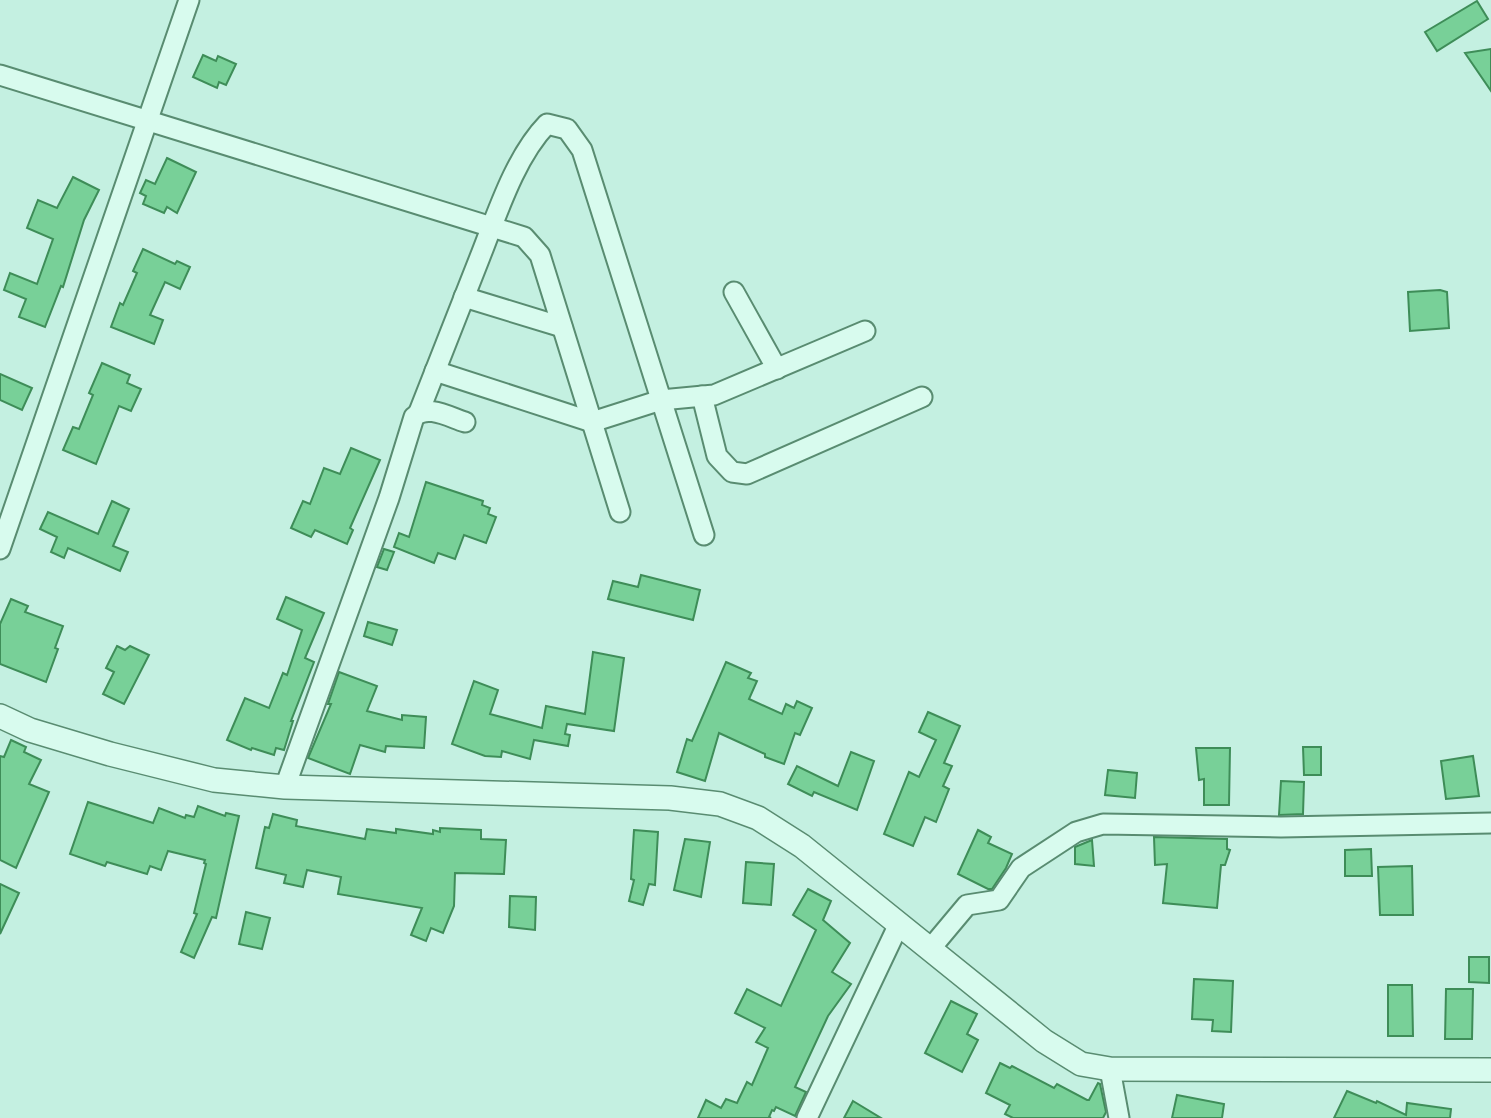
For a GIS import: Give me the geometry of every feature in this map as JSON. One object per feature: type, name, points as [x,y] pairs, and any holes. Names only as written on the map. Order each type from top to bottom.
[{"type":"street","points":[[0,549],[189,0]]},
{"type":"street","points":[[0,75],[524,237],[540,255],[620,512]]},
{"type":"street","points":[[285,787],[380,523],[414,417],[419,412],[520,163],[533,138],[547,124],[567,129],[582,150],[704,535]]},
{"type":"street","points":[[734,292],[776,369]]},
{"type":"street","points":[[464,297],[562,327]]},
{"type":"street","points":[[435,371],[592,422],[661,400],[714,396],[864,331]]},
{"type":"street","points":[[702,396],[717,456],[732,472],[747,474],[922,397]]},
{"type":"street","points":[[419,412],[427,410],[465,422]]},
{"type":"street","points":[[0,716],[30,730],[214,780],[285,787],[670,798],[720,804],[758,818],[802,846],[1044,1041],[1081,1064],[1110,1069],[1491,1070]]},
{"type":"street","points":[[931,948],[967,905],[999,900],[1021,868],[1076,832],[1103,824],[1281,827],[1491,823]]},
{"type":"street","points":[[807,1118],[898,926]]},
{"type":"street","points":[[1110,1069],[1119,1118]]},
{"type":"building","points":[[1477,1],[1488,19],[1437,51],[1425,32]]},
{"type":"building","points":[[1491,49],[1491,91],[1465,53]]},
{"type":"building","points":[[203,55],[216,61],[218,56],[236,64],[226,85],[219,82],[217,88],[193,77]]},
{"type":"building","points":[[167,158],[196,172],[177,213],[167,207],[164,213],[143,204],[146,196],[140,193],[146,180],[155,184]]},
{"type":"building","points":[[73,177],[99,190],[84,220],[63,287],[61,286],[45,327],[19,317],[26,299],[4,290],[10,273],[37,284],[53,239],[27,228],[38,200],[57,208]]},
{"type":"building","points":[[143,249],[175,264],[177,261],[190,267],[180,289],[165,282],[150,315],[163,320],[154,344],[111,327],[120,303],[123,305],[137,273],[133,271]]},
{"type":"building","points":[[1408,292],[1447,292],[1449,328],[1410,331]]},
{"type":"building","points":[[102,363],[130,375],[127,383],[141,389],[131,411],[119,406],[96,464],[63,450],[73,427],[79,429],[93,395],[89,393]]},
{"type":"building","points":[[0,374],[32,388],[22,410],[0,400]]},
{"type":"building","points":[[351,448],[380,460],[350,528],[353,530],[347,544],[315,530],[311,537],[291,528],[303,501],[310,504],[324,468],[340,474]]},
{"type":"building","points":[[426,482],[483,501],[482,505],[490,508],[488,514],[496,517],[486,543],[464,535],[455,559],[438,553],[434,563],[394,547],[399,533],[409,537]]},
{"type":"building","points":[[112,501],[129,509],[113,546],[128,552],[120,571],[68,548],[64,558],[51,552],[57,537],[40,529],[48,512],[98,534]]},
{"type":"building","points":[[384,549],[394,552],[387,570],[377,567]]},
{"type":"building","points":[[641,575],[700,590],[693,620],[608,599],[613,581],[638,587]]},
{"type":"building","points":[[286,597],[324,613],[305,658],[314,662],[291,721],[284,750],[276,748],[274,755],[252,748],[251,750],[227,740],[245,698],[269,708],[283,673],[287,675],[302,630],[277,619]]},
{"type":"building","points":[[11,599],[28,606],[25,612],[63,626],[46,682],[0,664],[0,624]]},
{"type":"building","points":[[368,622],[397,630],[392,645],[364,636]]},
{"type":"building","points":[[117,646],[125,650],[130,646],[149,655],[124,704],[103,694],[114,672],[106,668]]},
{"type":"building","points":[[593,652],[624,658],[614,731],[567,724],[565,734],[570,735],[568,746],[534,740],[530,759],[502,751],[501,757],[485,756],[452,744],[474,681],[498,690],[490,714],[542,728],[546,706],[585,714]]},
{"type":"building","points":[[726,662],[751,673],[748,678],[757,681],[749,699],[782,714],[786,704],[794,708],[797,701],[812,708],[800,735],[795,733],[784,764],[719,733],[705,781],[677,772],[687,739],[692,741]]},
{"type":"building","points":[[339,672],[377,686],[367,711],[402,720],[402,715],[426,717],[424,748],[386,746],[385,752],[360,745],[350,774],[308,758],[331,704],[328,704]]},
{"type":"building","points":[[928,712],[960,726],[944,763],[952,766],[943,786],[949,789],[936,822],[925,817],[913,846],[884,834],[909,772],[919,777],[936,740],[919,732]]},
{"type":"building","points":[[11,740],[26,747],[24,752],[41,760],[29,784],[49,792],[16,868],[0,860],[0,756],[4,757]]},
{"type":"building","points":[[1303,747],[1321,747],[1321,775],[1304,775]]},
{"type":"building","points":[[1196,748],[1230,748],[1229,805],[1204,805],[1204,779],[1199,780]]},
{"type":"building","points":[[851,752],[874,761],[857,810],[814,792],[812,796],[788,784],[797,766],[838,786]]},
{"type":"building","points":[[1473,756],[1479,796],[1446,799],[1441,761]]},
{"type":"building","points":[[1108,770],[1137,773],[1135,798],[1105,795]]},
{"type":"building","points":[[1281,781],[1304,782],[1303,814],[1279,815]]},
{"type":"building","points":[[88,802],[153,823],[159,808],[185,818],[186,815],[194,817],[198,806],[225,816],[226,813],[239,816],[216,918],[212,917],[194,958],[181,952],[197,914],[194,913],[205,860],[168,851],[161,870],[150,866],[147,874],[107,862],[105,866],[70,854]]},
{"type":"building","points":[[273,814],[297,820],[296,826],[365,839],[367,829],[396,833],[396,829],[433,834],[433,830],[440,832],[440,828],[481,830],[481,839],[506,840],[504,874],[455,873],[454,906],[443,933],[431,928],[426,941],[411,935],[422,908],[338,894],[341,877],[307,870],[303,887],[284,883],[286,875],[256,868],[265,827],[269,828]]},
{"type":"building","points":[[634,830],[658,832],[655,885],[649,884],[643,905],[629,901],[634,880],[631,879]]},
{"type":"building","points":[[978,830],[991,837],[988,843],[1012,854],[992,889],[958,874]]},
{"type":"building","points":[[1154,837],[1227,839],[1227,849],[1230,850],[1225,865],[1221,865],[1217,908],[1163,903],[1167,864],[1155,865]]},
{"type":"building","points":[[685,839],[710,842],[701,897],[674,890]]},
{"type":"building","points":[[1092,840],[1094,866],[1075,864],[1075,847]]},
{"type":"building","points":[[1371,849],[1372,876],[1345,876],[1345,850]]},
{"type":"building","points":[[746,862],[774,864],[771,905],[743,903]]},
{"type":"building","points":[[1412,866],[1413,915],[1380,915],[1378,867]]},
{"type":"building","points":[[0,884],[19,893],[0,934]]},
{"type":"building","points":[[808,889],[831,901],[823,920],[850,943],[832,972],[851,984],[828,1016],[795,1087],[806,1092],[795,1116],[776,1107],[772,1110],[769,1117],[771,1118],[698,1118],[706,1100],[721,1108],[726,1099],[737,1103],[747,1082],[752,1085],[768,1048],[756,1042],[765,1028],[735,1013],[747,989],[781,1006],[816,930],[793,915]]},
{"type":"building","points":[[510,896],[536,897],[535,930],[509,927]]},
{"type":"building","points":[[246,912],[270,918],[262,949],[239,944]]},
{"type":"building","points":[[1469,957],[1489,957],[1489,983],[1469,982]]},
{"type":"building","points":[[1194,979],[1233,981],[1231,1032],[1212,1031],[1213,1020],[1192,1019]]},
{"type":"building","points":[[1388,985],[1412,985],[1413,1036],[1388,1036]]},
{"type":"building","points":[[1446,989],[1473,989],[1472,1039],[1445,1039]]},
{"type":"building","points":[[951,1001],[977,1014],[967,1034],[978,1040],[962,1072],[925,1053]]},
{"type":"building","points":[[1000,1063],[1010,1068],[1012,1066],[1054,1088],[1057,1084],[1087,1100],[1098,1083],[1106,1112],[1103,1118],[1013,1118],[1005,1114],[1010,1105],[986,1093]]},
{"type":"building","points":[[1347,1091],[1406,1115],[1407,1103],[1451,1109],[1450,1118],[1334,1118]]},
{"type":"building","points":[[1177,1095],[1224,1104],[1222,1118],[1172,1118]]},
{"type":"building","points":[[853,1101],[881,1118],[844,1118]]}]
